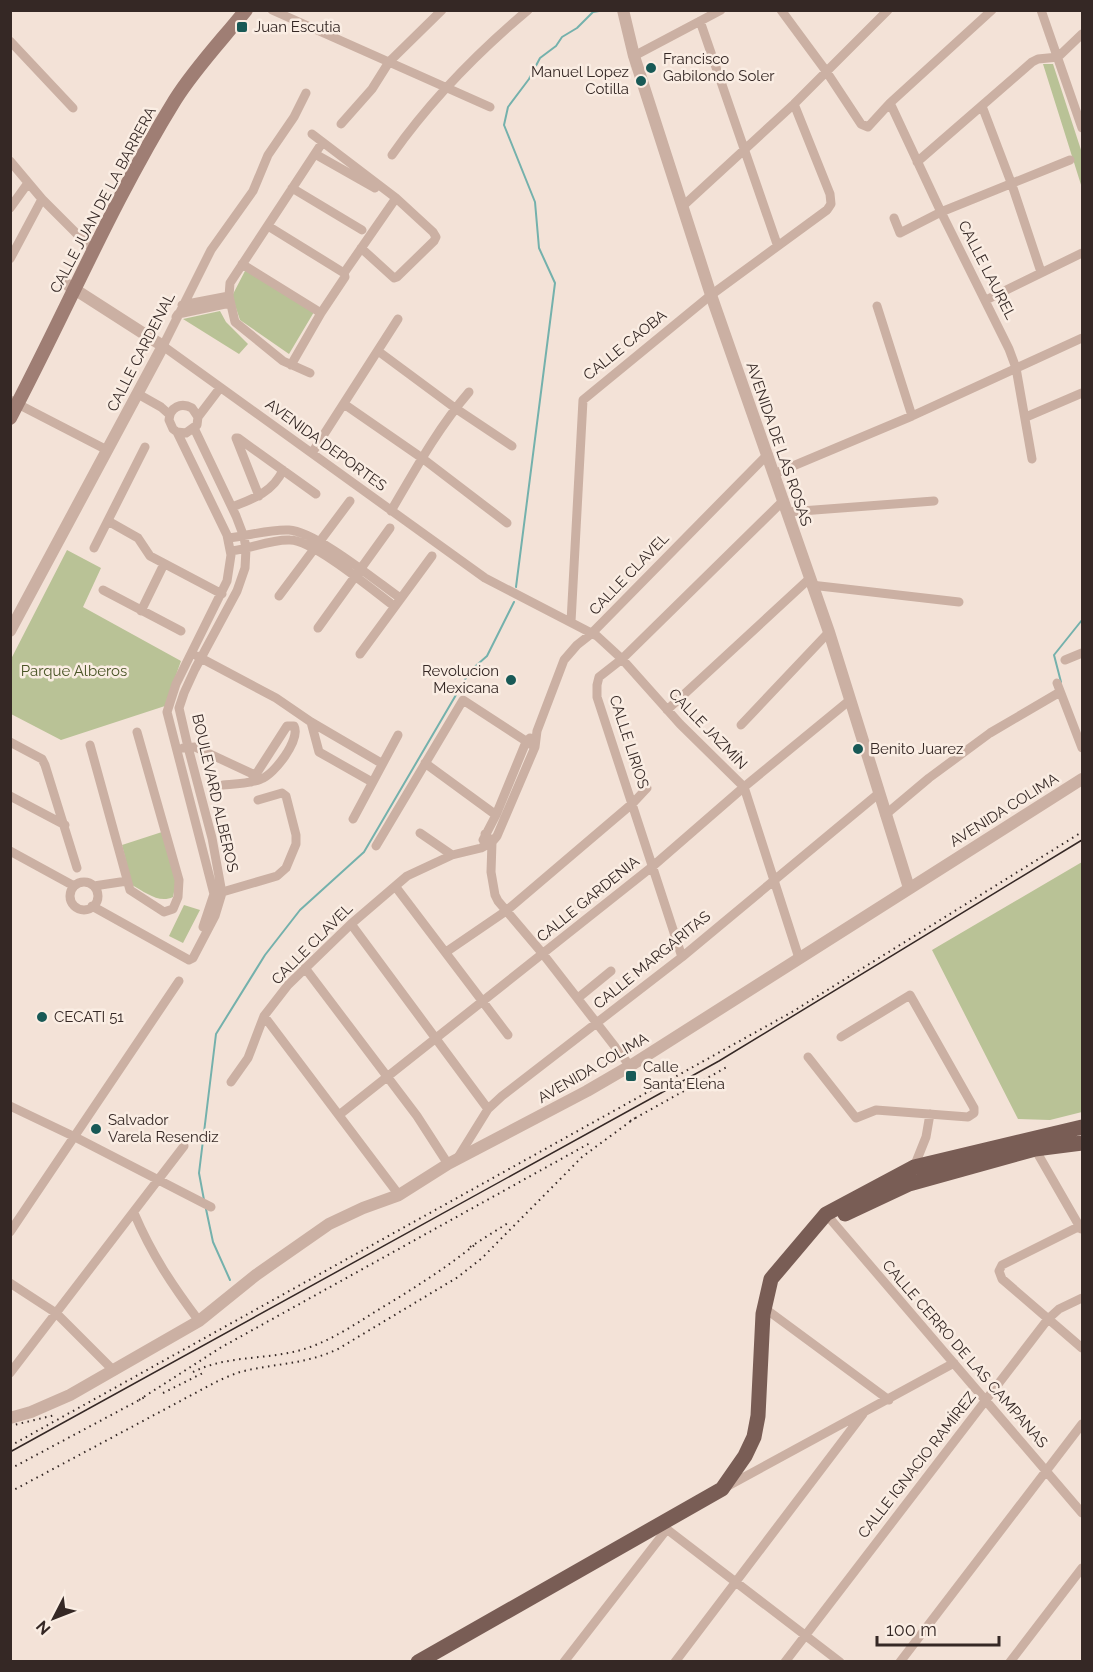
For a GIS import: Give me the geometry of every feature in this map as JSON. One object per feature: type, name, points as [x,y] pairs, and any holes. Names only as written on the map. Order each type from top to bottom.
[{"type":"main road","name":"CALLE JUAN DE LA BARRERA","points":[[10,418],[13,401],[172,93],[237,10]]},
{"type":"main road","name":"CALLE JUAN DE LA BARRERA","points":[[71,287],[88,245],[148,142],[190,78],[246,10]]},
{"type":"main road","points":[[418,1662],[664,1527],[722,1489],[745,1456],[754,1437],[758,1416],[764,1307],[771,1279],[811,1231],[828,1217],[914,1167],[1083,1126]]},
{"type":"main road","points":[[828,1217],[909,1184],[1035,1149],[1083,1143]]},
{"type":"street","points":[[272,10],[490,107]]},
{"type":"street","points":[[341,124],[372,89],[389,62],[442,10]]},
{"type":"street","points":[[392,155],[412,127],[447,87],[528,10]]},
{"type":"street","name":"AVENIDA DE LAS ROSAS","points":[[623,10],[634,56],[711,295],[829,632],[909,888]]},
{"type":"street","points":[[634,56],[721,10]]},
{"type":"street","points":[[794,10],[783,14],[826,71],[861,124],[868,127],[890,103],[992,10]]},
{"type":"street","points":[[683,206],[794,104],[888,10]]},
{"type":"street","points":[[1041,10],[1083,128]]},
{"type":"street","points":[[700,21],[777,244]]},
{"type":"street","points":[[917,162],[1032,62],[1038,59],[1058,57],[1083,34]]},
{"type":"street","points":[[10,41],[73,108]]},
{"type":"street","name":"CALLE CARDENAL","points":[[10,631],[138,394],[211,250],[253,191],[268,155],[294,117],[306,93]]},
{"type":"street","name":"CALLE LAUREL","points":[[890,103],[941,212],[1001,330],[1016,368],[1032,459]]},
{"type":"street","name":"CALLE CAOBA","points":[[571,622],[583,400],[711,295],[777,244],[827,210],[832,200],[794,104]]},
{"type":"street","points":[[982,106],[1012,185],[1041,272]]},
{"type":"street","points":[[312,134],[396,198],[434,232],[436,237],[397,277],[389,275],[361,248]]},
{"type":"street","points":[[310,373],[283,361],[235,322],[230,300],[230,283],[322,143]]},
{"type":"street","points":[[315,154],[374,188],[381,187]]},
{"type":"street","points":[[894,218],[900,233],[941,212],[1070,160]]},
{"type":"street","points":[[10,161],[42,199],[88,245]]},
{"type":"street","points":[[10,208],[28,183]]},
{"type":"street","points":[[292,188],[362,230]]},
{"type":"street","points":[[291,365],[345,277],[344,273],[396,198]]},
{"type":"street","points":[[10,259],[42,199]]},
{"type":"street","points":[[267,226],[344,273]]},
{"type":"street","points":[[986,300],[1083,253]]},
{"type":"street","points":[[242,264],[321,313]]},
{"type":"street","name":"AVENIDA DEPORTES","points":[[71,287],[163,346],[485,578],[571,622]]},
{"type":"street","points":[[182,305],[230,300]]},
{"type":"street","points":[[176,316],[230,300]]},
{"type":"street","points":[[877,306],[912,416]]},
{"type":"street","points":[[312,453],[398,319]]},
{"type":"street","points":[[774,474],[912,416],[1083,338]]},
{"type":"street","points":[[378,351],[455,408],[512,446]]},
{"type":"street","points":[[198,417],[187,405],[176,406],[170,415],[171,425],[177,432],[186,433],[194,429],[198,417],[220,388]]},
{"type":"street","points":[[392,511],[422,458],[455,408],[469,392]]},
{"type":"street","points":[[1026,417],[1083,393]]},
{"type":"street","points":[[138,394],[170,415]]},
{"type":"street","points":[[13,401],[107,450]]},
{"type":"street","points":[[344,404],[422,458],[507,523]]},
{"type":"street","name":"BOULEVARD ALBEROS","points":[[92,906],[185,958],[218,893],[212,838],[179,708],[184,693],[237,591],[245,568],[246,549],[244,537],[232,507],[194,429]]},
{"type":"street","name":"BOULEVARD ALBEROS","points":[[177,432],[228,538],[231,551],[227,581],[222,594],[176,684],[167,712],[210,876],[218,893]]},
{"type":"street","points":[[258,496],[236,438],[316,494]]},
{"type":"street","points":[[94,548],[145,447]]},
{"type":"street","name":"CALLE CLAVEL","points":[[231,1082],[248,1058],[264,1017],[288,985],[351,924],[415,871],[452,855],[481,848],[492,842],[502,825],[564,660],[768,454]]},
{"type":"street","points":[[232,507],[271,488],[283,470]]},
{"type":"street","points":[[279,596],[350,501]]},
{"type":"street","points":[[786,506],[934,501]]},
{"type":"street","name":"CALLE LIRIOS","points":[[682,957],[597,692],[599,677],[622,659],[786,506]]},
{"type":"street","points":[[108,521],[138,538],[146,552],[164,564],[222,594]]},
{"type":"street","points":[[318,628],[390,528]]},
{"type":"street","points":[[228,538],[288,530],[303,532],[316,545],[397,602]]},
{"type":"street","points":[[231,551],[290,539],[316,545]]},
{"type":"street","points":[[360,654],[432,556]]},
{"type":"street","points":[[141,610],[164,564]]},
{"type":"street","points":[[667,710],[810,582],[958,602]]},
{"type":"street","points":[[103,590],[181,631]]},
{"type":"street","name":"CALLE JAZMÍN","points":[[571,622],[597,636],[622,659],[667,710],[744,787],[799,958]]},
{"type":"street","points":[[741,725],[829,632]]},
{"type":"street","points":[[1065,660],[1083,653]]},
{"type":"street","points":[[192,654],[276,698],[311,722],[381,763]]},
{"type":"street","points":[[885,815],[990,732],[1059,687],[1083,748]]},
{"type":"street","points":[[376,846],[463,700],[531,745]]},
{"type":"street","name":"CALLE GARDENIA","points":[[339,1115],[653,866],[850,700]]},
{"type":"street","points":[[311,722],[319,752],[372,782]]},
{"type":"street","points":[[223,785],[257,779],[273,772],[296,736],[294,726],[287,726],[257,779]]},
{"type":"street","points":[[90,745],[130,890],[164,912],[173,909],[178,897],[179,880],[137,732]]},
{"type":"street","points":[[353,819],[398,735]]},
{"type":"street","points":[[10,742],[42,759],[77,868]]},
{"type":"street","name":"CALLE CLAVEL","points":[[481,848],[485,834],[531,745]]},
{"type":"street","points":[[176,750],[195,747],[257,779]]},
{"type":"street","points":[[425,763],[496,815]]},
{"type":"street","name":"AVENIDA COLIMA","points":[[10,1418],[61,1400],[199,1322],[256,1275],[329,1224],[399,1195],[453,1162],[630,1066],[1083,779]]},
{"type":"street","points":[[446,952],[506,911],[633,803],[647,788]]},
{"type":"street","points":[[218,893],[277,876],[285,868],[296,844],[296,835],[286,796],[282,793],[258,800]]},
{"type":"street","name":"CALLE MARGARITAS","points":[[453,1162],[488,1109],[502,1096],[682,957],[879,795]]},
{"type":"street","points":[[12,800],[65,825]]},
{"type":"street","points":[[420,833],[452,855]]},
{"type":"street","points":[[485,834],[492,842],[491,872],[495,895],[630,1066]]},
{"type":"street","points":[[10,851],[74,886]]},
{"type":"street","points":[[94,886],[97,899],[92,906],[84,909],[75,907],[70,894],[74,886],[86,882],[94,886],[127,881]]},
{"type":"street","points":[[395,886],[508,1035]]},
{"type":"street","points":[[351,924],[488,1109]]},
{"type":"street","points":[[305,968],[453,1162]]},
{"type":"street","points":[[578,998],[611,971]]},
{"type":"street","points":[[10,1232],[179,981]]},
{"type":"street","points":[[808,1057],[856,1118],[876,1110],[968,1117],[974,1113],[974,1108],[910,995],[841,1037]]},
{"type":"street","points":[[264,1017],[399,1195]]},
{"type":"street","points":[[10,1107],[75,1137],[158,1182],[211,1207]]},
{"type":"street","points":[[914,1167],[926,1137],[930,1114]]},
{"type":"street","points":[[10,1373],[184,1146]]},
{"type":"street","points":[[1035,1149],[1082,1227],[1002,1265],[999,1271],[1002,1279],[1083,1347]]},
{"type":"street","points":[[134,1213],[148,1246],[199,1322]]},
{"type":"street","name":"CALLE CERRO DE LAS CAMPANAS","points":[[828,1217],[1083,1513]]},
{"type":"street","points":[[10,1283],[56,1313],[114,1371]]},
{"type":"street","name":"CALLE IGNACIO RAMÍREZ","points":[[785,1662],[1048,1319],[1059,1310],[1083,1298]]},
{"type":"street","points":[[764,1307],[889,1400]]},
{"type":"street","points":[[722,1489],[954,1363]]},
{"type":"street","points":[[675,1662],[863,1414]]},
{"type":"street","points":[[900,1662],[1083,1424]]},
{"type":"street","points":[[564,1662],[664,1527],[840,1662]]},
{"type":"street","points":[[1010,1662],[1083,1568]]},
{"type":"green space","points":[[1043,64],[1053,64],[1082,153],[1082,188]]},
{"type":"green space","points":[[246,269],[314,312],[289,354],[240,320],[232,296]]},
{"type":"green space","points":[[220,311],[226,322],[248,344],[239,354],[183,319]]},
{"type":"green space","name":"Parque Alberos","points":[[67,550],[101,568],[83,607],[181,661],[165,706],[61,740],[11,714],[10,661]]},
{"type":"green space","points":[[162,832],[176,882],[173,897],[168,899],[157,898],[132,885],[122,845]]},
{"type":"green space","points":[[1082,862],[1082,1112],[1050,1120],[1018,1119],[932,950]]},
{"type":"green space","points":[[184,905],[200,910],[183,943],[169,936]]},
{"type":"waterway","points":[[516,587],[555,283],[539,248],[535,202],[504,125],[508,107],[529,79],[540,58],[593,12],[605,10]]},
{"type":"waterway","points":[[204,1200],[199,1173],[216,1034],[265,955],[300,910],[364,852],[470,671],[487,656],[514,602]]},
{"type":"waterway","points":[[1061,682],[1054,655],[1082,620]]},
{"type":"waterway","points":[[206,1209],[213,1242],[230,1280]]},
{"type":"tram line","points":[[10,1452],[719,1061],[1082,840]]},
{"type":"railway","points":[[10,1446],[792,1012],[1082,832]]},
{"type":"railway","points":[[630,1121],[727,1067]]},
{"type":"railway","points":[[10,1492],[227,1377],[253,1369],[313,1358],[338,1349],[458,1277],[482,1258],[582,1157],[635,1118]]},
{"type":"railway","points":[[139,1400],[220,1348],[590,1143]]},
{"type":"railway","points":[[470,1247],[508,1223]]},
{"type":"railway","points":[[193,1372],[233,1360],[301,1350],[331,1338],[417,1286],[477,1243]]},
{"type":"railway","points":[[163,1393],[203,1373]]},
{"type":"railway","points":[[10,1469],[145,1397]]},
{"type":"railway","points":[[10,1426],[55,1415]]},
{"type":"place","name":"Juan Escutia","points":[[242,27]]},
{"type":"place","name":"Francisco Gabilondo Soler","points":[[651,68]]},
{"type":"place","name":"Manuel Lopez Cotilla","points":[[641,81]]},
{"type":"place","name":"Revolucion Mexicana","points":[[511,680]]},
{"type":"place","name":"Benito Juarez","points":[[858,749]]},
{"type":"place","name":"CECATI 51","points":[[42,1017]]},
{"type":"place","name":"Calle Santa Elena","points":[[631,1076]]},
{"type":"place","name":"Salvador Varela Resendiz","points":[[96,1129]]}]
